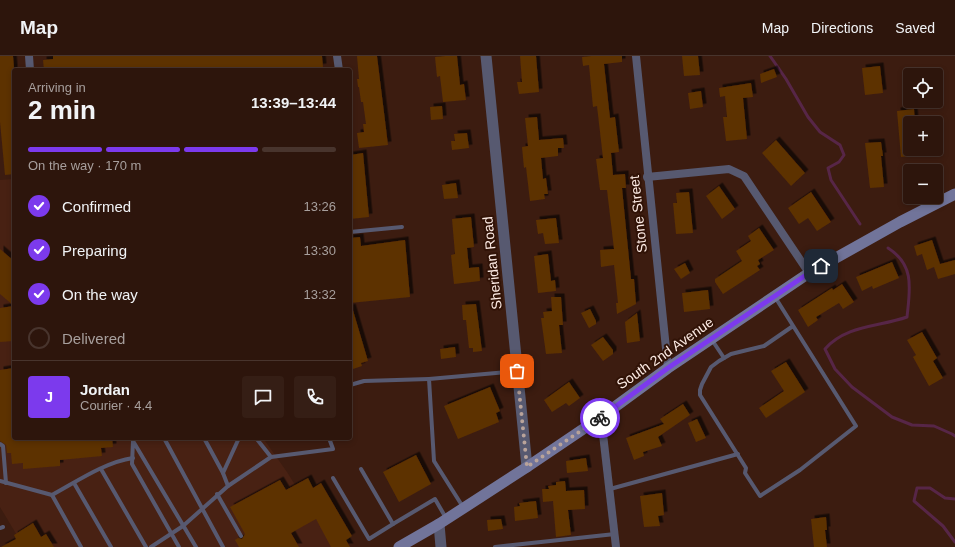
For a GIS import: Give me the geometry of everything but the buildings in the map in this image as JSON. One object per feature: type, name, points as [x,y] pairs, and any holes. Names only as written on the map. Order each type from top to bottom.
[{"type":"main road","name":"South 2nd Avenue","points":[[399,547],[443,521],[527,467],[601,417],[668,368],[809,273],[900,222],[955,194]]},
{"type":"street","points":[[29,56],[30,68]]},
{"type":"street","points":[[337,56],[339,68]]},
{"type":"street","name":"Sheridan Road","points":[[486,56],[527,467]]},
{"type":"street","name":"Stone Street","points":[[636,56],[647,177],[668,368]]},
{"type":"street","points":[[647,177],[729,169],[744,176],[809,273]]},
{"type":"street","points":[[601,417],[616,547]]},
{"type":"street","points":[[441,547],[443,521]]},
{"type":"lane","points":[[352,232],[402,227]]},
{"type":"lane","points":[[774,296],[793,326],[856,426],[800,470],[760,496],[745,473],[746,468],[738,454],[700,395],[700,390],[711,367],[724,358],[731,354],[764,346],[793,326]]},
{"type":"lane","points":[[712,339],[724,358]]},
{"type":"lane","points":[[352,384],[364,381],[429,379],[517,371]]},
{"type":"lane","points":[[429,379],[434,461],[463,508]]},
{"type":"lane","points":[[133,440],[132,464],[179,547]]},
{"type":"lane","points":[[133,440],[196,547]]},
{"type":"lane","points":[[165,440],[223,547]]},
{"type":"lane","points":[[205,440],[224,473],[228,486]]},
{"type":"lane","points":[[224,473],[237,440]]},
{"type":"lane","points":[[258,440],[271,457]]},
{"type":"lane","points":[[151,547],[183,526],[217,494],[271,457],[333,449],[330,440]]},
{"type":"lane","points":[[0,444],[3,446],[6,482]]},
{"type":"lane","points":[[610,489],[738,454]]},
{"type":"lane","points":[[0,481],[52,495],[122,460],[132,458]]},
{"type":"lane","points":[[361,469],[393,524]]},
{"type":"lane","points":[[101,470],[146,547]]},
{"type":"lane","points":[[333,478],[369,538],[435,499],[443,521]]},
{"type":"lane","points":[[74,483],[111,547]]},
{"type":"lane","points":[[217,494],[241,536]]},
{"type":"lane","points":[[52,495],[81,547]]},
{"type":"lane","points":[[495,547],[615,534]]},
{"type":"shaded area","points":[[12,179],[12,440],[264,440],[287,472],[334,547],[24,547],[0,507],[0,180]]},
{"type":"waterway","points":[[770,56],[786,79],[808,117],[820,132],[840,145],[844,155],[839,162],[828,168],[831,180],[860,224]]},
{"type":"waterway","points":[[888,248],[897,255],[907,270],[909,278],[907,317],[853,331],[833,341],[825,349],[835,369],[852,387],[892,417],[912,425],[934,426],[955,436]]},
{"type":"waterway","points":[[955,499],[945,498],[930,488],[917,488],[914,501],[943,526],[955,542]]},
{"type":"way so far","points":[[517,371],[527,467],[600,418]]},
{"type":"route","points":[[600,418],[668,368],[821,266]]}]
